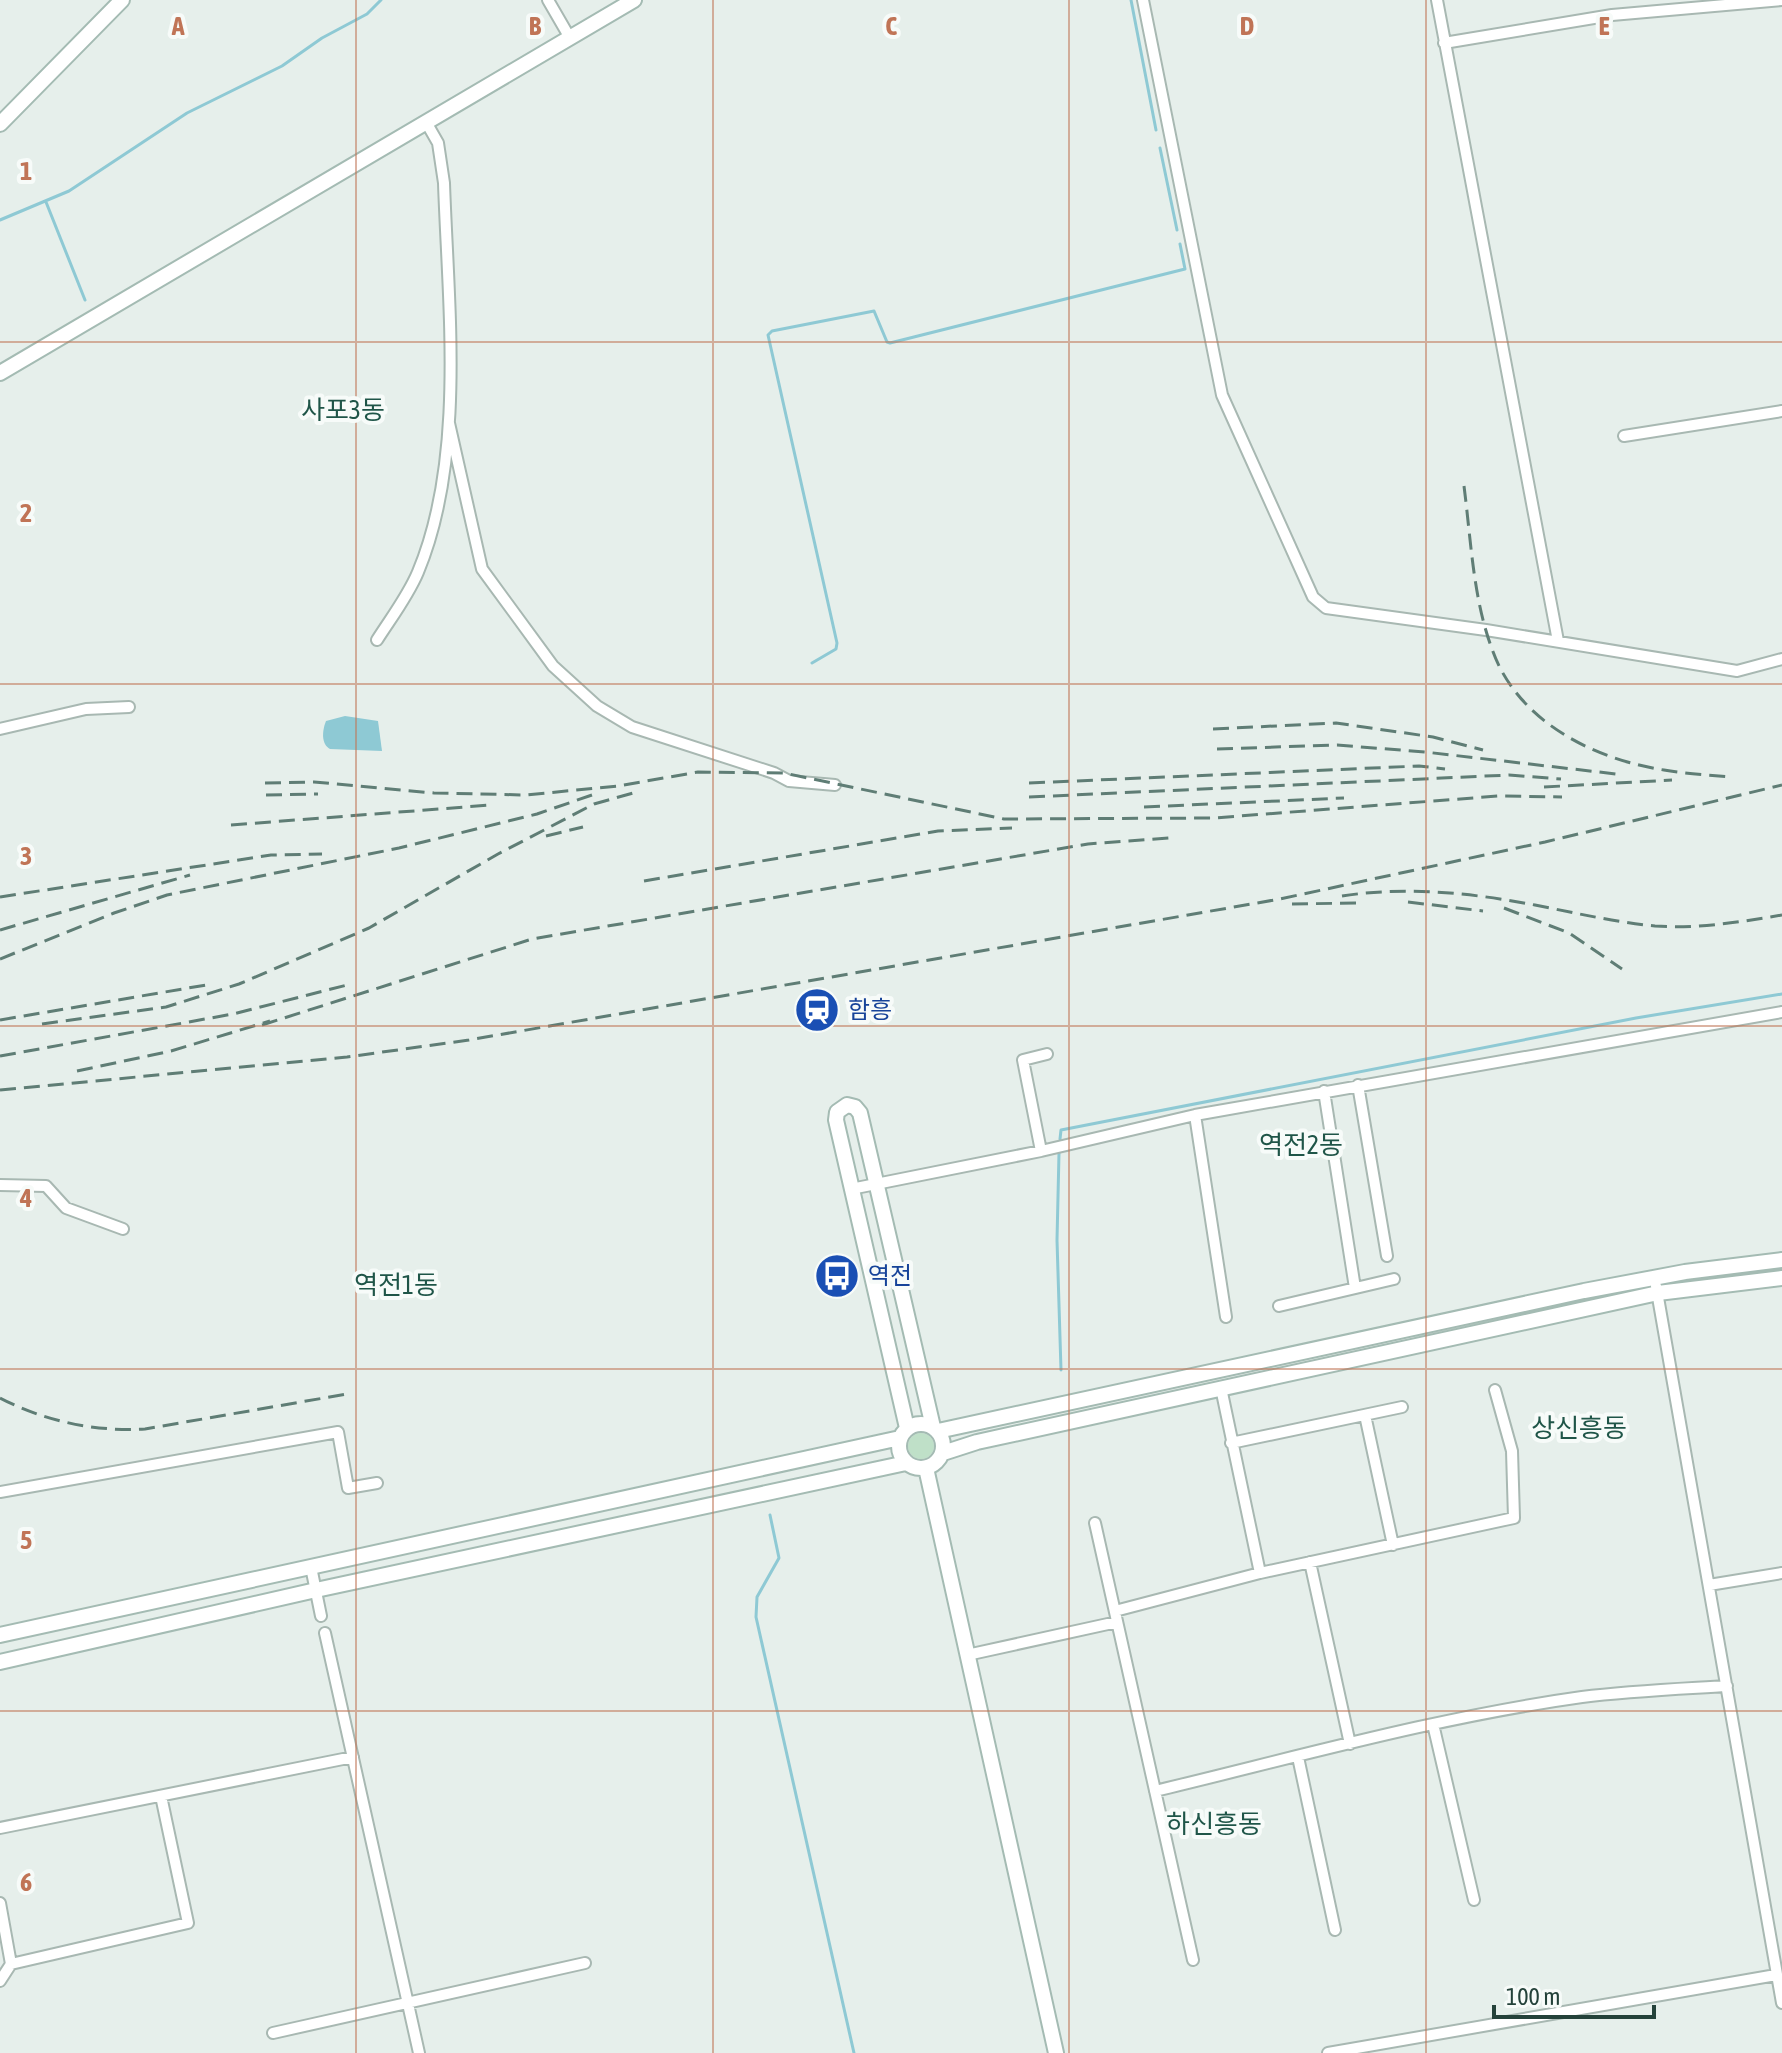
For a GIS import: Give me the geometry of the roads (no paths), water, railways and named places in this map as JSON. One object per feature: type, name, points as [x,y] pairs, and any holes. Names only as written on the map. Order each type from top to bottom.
[{"type":"main road","points":[[0,124],[122,0]]},
{"type":"main road","points":[[0,373],[634,0]]},
{"type":"main road","points":[[943,1453],[943,1442],[936,1429],[860,1113],[855,1107],[847,1105],[837,1112],[836,1120],[903,1433],[899,1449],[906,1463],[914,1467],[926,1468],[943,1453],[977,1442],[1221,1388],[1658,1293],[1782,1278]]},
{"type":"main road","points":[[0,1635],[903,1433],[918,1423],[936,1429],[1653,1277],[1782,1260]]},
{"type":"main road","points":[[0,1662],[316,1590],[906,1463]]},
{"type":"main road","points":[[926,1468],[1056,2053]]},
{"type":"street","points":[[548,0],[570,38]]},
{"type":"street","points":[[1143,0],[1222,395],[1313,597],[1326,608],[1558,641],[1737,671],[1782,659]]},
{"type":"street","points":[[1437,0],[1558,641]]},
{"type":"street","points":[[1444,43],[1612,15],[1782,0]]},
{"type":"street","points":[[377,640],[410,587],[425,552],[441,486],[449,423],[444,183],[438,143],[426,122]]},
{"type":"street","points":[[1624,436],[1782,411]]},
{"type":"street","points":[[449,423],[482,569],[545,657],[563,676],[603,711],[645,732],[774,773],[789,781],[835,785]]},
{"type":"street","points":[[0,729],[98,707],[129,707]]},
{"type":"street","points":[[851,1189],[1041,1151],[1195,1115],[1782,1012]]},
{"type":"street","points":[[1041,1151],[1023,1060],[1047,1054]]},
{"type":"street","points":[[1358,1085],[1387,1256]]},
{"type":"street","points":[[1324,1091],[1355,1288]]},
{"type":"street","points":[[1195,1115],[1226,1317]]},
{"type":"street","points":[[0,1185],[46,1186],[66,1208],[123,1229]]},
{"type":"street","points":[[1653,1277],[1782,2003]]},
{"type":"street","points":[[1279,1306],[1394,1279]]},
{"type":"street","points":[[1221,1388],[1260,1573]]},
{"type":"street","points":[[967,1655],[1116,1616],[1260,1573],[1514,1518],[1512,1451],[1495,1390]]},
{"type":"street","points":[[1231,1443],[1402,1407]]},
{"type":"street","points":[[1365,1415],[1393,1545]]},
{"type":"street","points":[[0,1492],[338,1432],[348,1488],[377,1483]]},
{"type":"street","points":[[1095,1523],[1193,1960]]},
{"type":"street","points":[[1310,1562],[1350,1744]]},
{"type":"street","points":[[311,1567],[321,1616]]},
{"type":"street","points":[[1709,1585],[1782,1573]]},
{"type":"street","points":[[325,1633],[419,2053]]},
{"type":"street","points":[[1155,1791],[1433,1724],[1585,1697],[1727,1686]]},
{"type":"street","points":[[1433,1724],[1474,1900]]},
{"type":"street","points":[[0,1828],[353,1757]]},
{"type":"street","points":[[1298,1757],[1335,1930]]},
{"type":"street","points":[[11,1964],[188,1923],[161,1796]]},
{"type":"street","points":[[0,1903],[11,1964],[0,1981]]},
{"type":"street","points":[[273,2033],[585,1963]]},
{"type":"street","points":[[1328,2053],[1776,1975]]},
{"type":"water","points":[[345,716],[378,721],[382,751],[327,747],[323,737],[326,721]]},
{"type":"waterway","points":[[0,220],[69,191],[187,113],[282,66],[322,38],[367,14],[381,0]]},
{"type":"waterway","points":[[1131,0],[1156,130]]},
{"type":"waterway","points":[[1160,148],[1177,230]]},
{"type":"waterway","points":[[46,202],[85,300]]},
{"type":"waterway","points":[[812,663],[836,649],[837,643],[768,335],[772,331],[874,311],[890,343],[1185,269],[1180,244]]},
{"type":"waterway","points":[[1060,1139],[1061,1130],[1636,1018],[1782,994]]},
{"type":"waterway","points":[[1059,1153],[1057,1240],[1061,1370]]},
{"type":"waterway","points":[[770,1515],[779,1558],[757,1597],[756,1617],[854,2053]]},
{"type":"railway","points":[[1464,486],[1474,569],[1486,630],[1504,674],[1519,697],[1561,732],[1611,757],[1664,770],[1731,777]]},
{"type":"railway","points":[[1213,729],[1336,723],[1433,737],[1483,750]]},
{"type":"railway","points":[[1217,749],[1337,745],[1616,774]]},
{"type":"railway","points":[[1029,783],[1419,766],[1445,769]]},
{"type":"railway","points":[[265,783],[314,782],[434,793],[526,795],[618,786],[698,772],[784,773],[1004,819],[1214,818],[1498,796],[1562,797]]},
{"type":"railway","points":[[1029,797],[1509,775],[1561,779]]},
{"type":"railway","points":[[1544,787],[1672,780]]},
{"type":"railway","points":[[0,1090],[347,1057],[469,1040],[1280,899],[1545,842],[1782,785]]},
{"type":"railway","points":[[42,1024],[166,1007],[239,984],[369,928],[498,854],[594,804],[633,793]]},
{"type":"railway","points":[[266,795],[318,794]]},
{"type":"railway","points":[[0,959],[167,895],[399,848],[537,814],[592,795]]},
{"type":"railway","points":[[1144,807],[1344,798]]},
{"type":"railway","points":[[231,825],[491,805]]},
{"type":"railway","points":[[546,836],[583,827]]},
{"type":"railway","points":[[644,881],[938,831],[1012,828]]},
{"type":"railway","points":[[262,1025],[532,939],[1088,844],[1169,838]]},
{"type":"railway","points":[[0,897],[271,855],[322,854]]},
{"type":"railway","points":[[0,930],[190,875]]},
{"type":"railway","points":[[1342,896],[1415,891],[1463,894],[1610,920],[1671,927],[1703,926],[1782,915]]},
{"type":"railway","points":[[1408,902],[1483,911]]},
{"type":"railway","points":[[1292,904],[1356,903]]},
{"type":"railway","points":[[1504,908],[1569,933],[1622,969]]},
{"type":"railway","points":[[0,1020],[206,985]]},
{"type":"railway","points":[[0,1056],[233,1014],[347,985]]},
{"type":"railway","points":[[77,1071],[171,1051],[270,1021]]},
{"type":"railway","points":[[0,1398],[34,1413],[70,1423],[107,1429],[145,1429],[347,1394]]},
{"type":"place","name":"함흥","points":[[817,1010]]},
{"type":"place","name":"역전","points":[[837,1276]]},
{"type":"district","name":"사포3동","points":[[343,410]]},
{"type":"district","name":"역전2동","points":[[1301,1145]]},
{"type":"district","name":"역전1동","points":[[396,1285]]},
{"type":"district","name":"상신흥동","points":[[1579,1428]]},
{"type":"district","name":"하신흥동","points":[[1214,1824]]}]
